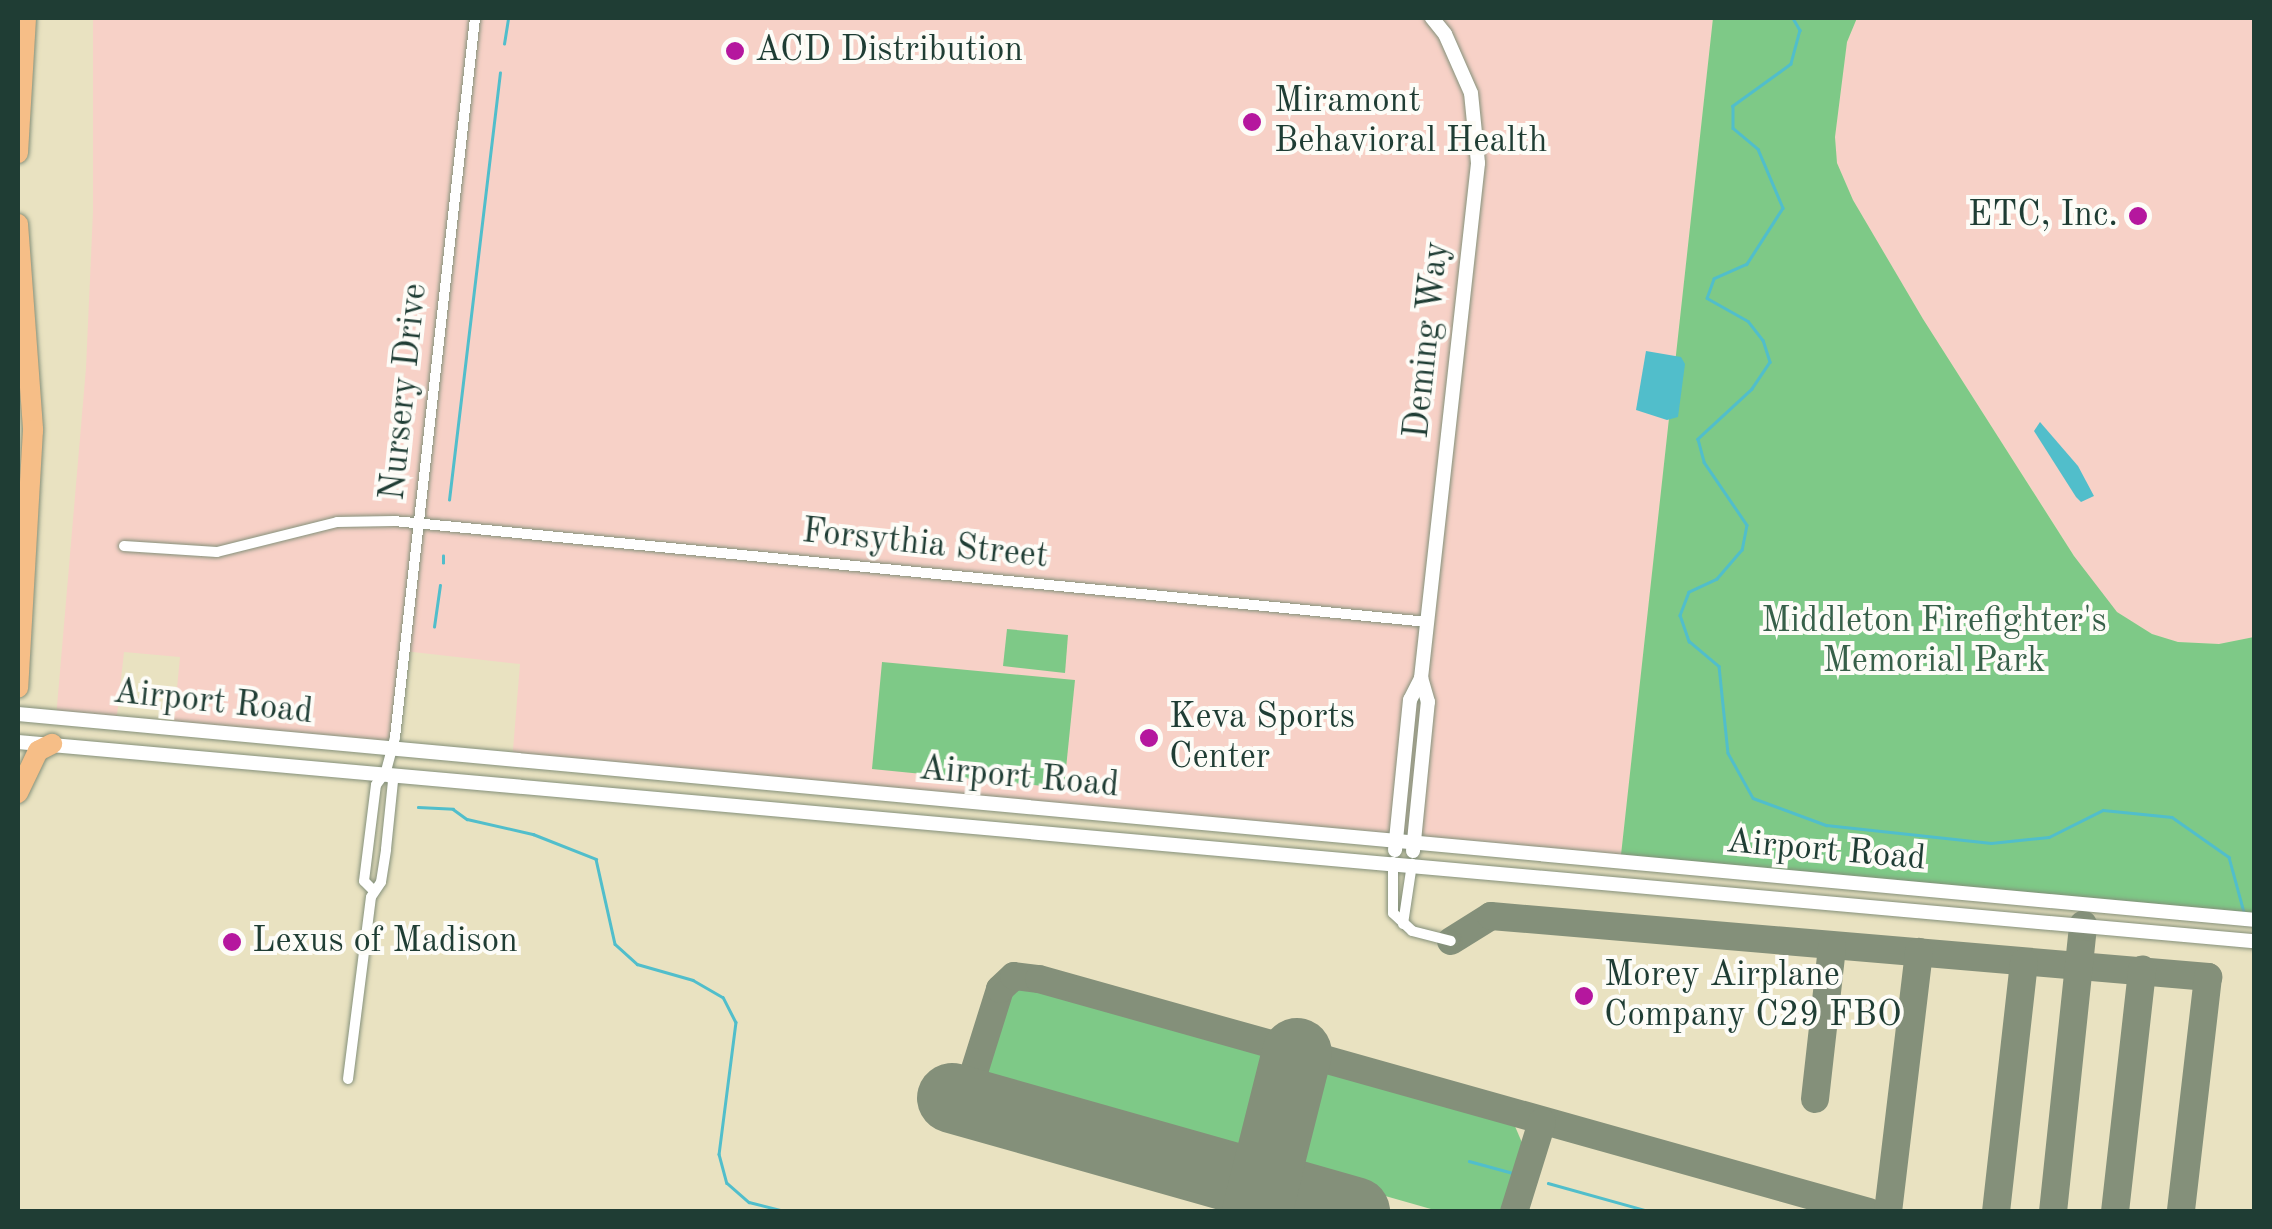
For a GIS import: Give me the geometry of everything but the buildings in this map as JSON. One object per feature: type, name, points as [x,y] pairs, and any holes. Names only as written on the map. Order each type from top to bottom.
[{"type":"highway","points":[[18,153],[26,18]]},
{"type":"highway","points":[[18,224],[33,430],[18,688]]},
{"type":"highway","points":[[18,794],[34,757],[52,744]]},
{"type":"street","name":"Nursery Drive","points":[[372,889],[364,880],[366,862],[376,779],[386,771],[393,752],[475,18]]},
{"type":"street","name":"Deming Way","points":[[1412,864],[1428,702],[1421,678],[1426,622],[1478,163],[1470,93],[1452,49],[1432,18]]},
{"type":"street","name":"Forsythia Street","points":[[124,546],[217,552],[338,522],[418,523],[1426,622]]},
{"type":"street","name":"Deming Way","points":[[1393,862],[1410,700],[1421,678]]},
{"type":"street","name":"Airport Road","points":[[18,714],[393,752],[2254,920]]},
{"type":"street","name":"Airport Road","points":[[18,742],[386,771],[2248,940]]},
{"type":"street","points":[[348,1078],[372,889],[381,882],[386,849],[393,780],[386,771]]},
{"type":"street","points":[[1393,862],[1391,903],[1404,924],[1412,931],[1452,941]]},
{"type":"street","points":[[1404,924],[1412,864]]},
{"type":"shaded area","points":[[93,18],[1713,18],[1621,855],[512,762],[520,664],[404,651],[393,752],[173,730],[180,657],[124,652],[116,724],[56,718],[86,368],[93,212]]},
{"type":"shaded area","points":[[1857,18],[2254,18],[2254,637],[2219,644],[2178,642],[2152,634],[2117,612],[2095,588],[1923,319],[1853,200],[1837,163],[1835,137],[1847,42]]},
{"type":"green space","name":"Middleton Firefighter's Memorial Park","points":[[1713,18],[1857,18],[1847,42],[1835,137],[1837,163],[1853,200],[1923,319],[2074,556],[2117,612],[2152,634],[2178,642],[2219,644],[2254,637],[2254,914],[1621,855]]},
{"type":"green space","points":[[1007,629],[1068,635],[1065,673],[1003,666]]},
{"type":"green space","points":[[882,662],[1075,680],[1064,788],[872,769]]},
{"type":"green space","points":[[1036,987],[1265,1052],[1240,1156],[996,1086],[988,1077],[986,1063],[1004,1001],[1016,988]]},
{"type":"green space","points":[[1320,1068],[1514,1124],[1523,1145],[1503,1211],[1438,1211],[1294,1170]]},
{"type":"water","points":[[1646,351],[1681,357],[1685,364],[1678,417],[1667,420],[1636,410]]},
{"type":"water","points":[[2040,422],[2078,466],[2094,496],[2081,502],[2076,497],[2034,431]]},
{"type":"waterway","points":[[504,44],[508,18]]},
{"type":"waterway","points":[[1793,18],[1800,30],[1791,64],[1733,106],[1733,128],[1758,149],[1783,208],[1747,264],[1714,279],[1707,298],[1748,321],[1763,340],[1770,362],[1752,389],[1698,439],[1704,462],[1747,525],[1742,550],[1717,579],[1689,592],[1680,615],[1689,641],[1719,666],[1728,753],[1753,798],[1826,825],[1991,843],[2049,837],[2103,810],[2172,817],[2229,857],[2245,916]]},
{"type":"waterway","points":[[449,500],[500,73]]},
{"type":"waterway","points":[[443,556],[443,563]]},
{"type":"waterway","points":[[434,627],[440,585]]},
{"type":"waterway","points":[[418,807],[453,809],[467,819],[533,834],[596,859],[615,944],[637,964],[693,980],[723,997],[736,1022],[719,1154],[727,1183],[749,1202],[788,1212]]},
{"type":"waterway","points":[[1469,1161],[1513,1173]]},
{"type":"waterway","points":[[1548,1183],[1652,1212]]},
{"type":"taxiway","points":[[1451,941],[1491,916],[2208,977],[2181,1212]]},
{"type":"taxiway","points":[[2053,1212],[2083,925]]},
{"type":"taxiway","points":[[1815,1099],[1832,947]]},
{"type":"taxiway","points":[[1888,1212],[1919,952]]},
{"type":"taxiway","points":[[1996,1212],[2024,963]]},
{"type":"taxiway","points":[[2115,1212],[2142,970]]},
{"type":"taxiway","points":[[965,1101],[1000,989],[1014,976],[1039,979],[1869,1212]]},
{"type":"taxiway","points":[[1514,1212],[1542,1122]]},
{"type":"runway","points":[[1257,1212],[1297,1053]]},
{"type":"runway","points":[[952,1098],[1355,1212]]},
{"type":"place","name":"ACD Distribution","points":[[735,51]]},
{"type":"place","name":"Miramont Behavioral Health","points":[[1252,122]]},
{"type":"place","name":"ETC, Inc.","points":[[2138,216]]},
{"type":"place","name":"Keva Sports Center","points":[[1149,738]]},
{"type":"place","name":"Lexus of Madison","points":[[232,942]]},
{"type":"place","name":"Morey Airplane Company C29 FBO","points":[[1584,996]]}]
